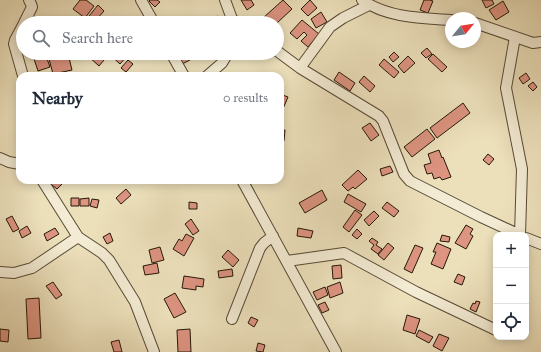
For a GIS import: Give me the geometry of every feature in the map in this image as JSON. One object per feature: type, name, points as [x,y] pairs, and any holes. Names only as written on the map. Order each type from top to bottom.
[{"type":"street","points":[[28,0],[32,4],[32,7],[28,16]]},
{"type":"street","points":[[141,0],[150,16]]},
{"type":"street","points":[[225,0],[231,16]]},
{"type":"street","points":[[300,68],[330,27],[366,2],[391,13],[416,18],[445,20]]},
{"type":"street","points":[[481,25],[533,43],[541,42]]},
{"type":"street","points":[[515,37],[506,88],[522,169],[520,232]]},
{"type":"street","points":[[16,38],[14,44],[16,51]]},
{"type":"street","points":[[284,56],[300,68],[381,117],[404,174],[410,181],[514,232]]},
{"type":"street","points":[[18,60],[22,72]]},
{"type":"street","points":[[175,60],[182,72]]},
{"type":"street","points":[[212,72],[224,60]]},
{"type":"street","points":[[0,158],[16,163]]},
{"type":"street","points":[[44,184],[78,238],[102,253],[109,260],[135,302],[154,352]]},
{"type":"street","points":[[244,184],[336,352]]},
{"type":"street","points":[[232,319],[260,248],[273,236]]},
{"type":"street","points":[[0,272],[14,273],[32,268],[78,238]]},
{"type":"street","points":[[529,239],[541,244]]},
{"type":"street","points":[[287,260],[344,253],[416,292],[493,329]]},
{"type":"building","points":[[80,0],[86,0],[94,6],[86,16],[82,16],[73,9]]},
{"type":"building","points":[[157,0],[160,2],[155,7],[149,1]]},
{"type":"building","points":[[241,0],[251,0],[254,5],[247,10]]},
{"type":"building","points":[[283,0],[292,9],[284,16],[265,16]]},
{"type":"building","points":[[310,0],[317,8],[308,16],[301,9]]},
{"type":"building","points":[[424,0],[433,1],[428,13],[420,10]]},
{"type":"building","points":[[482,0],[492,0],[494,4],[486,8]]},
{"type":"building","points":[[503,1],[509,12],[496,20],[489,10]]},
{"type":"building","points":[[98,5],[104,11],[100,16],[89,16]]},
{"type":"building","points":[[321,12],[327,22],[316,28],[311,19]]},
{"type":"building","points":[[302,20],[319,34],[308,47],[301,41],[307,35],[304,32],[297,39],[290,33]]},
{"type":"building","points":[[427,48],[432,54],[426,58],[421,53]]},
{"type":"building","points":[[394,52],[399,57],[393,62],[389,57]]},
{"type":"building","points":[[433,54],[447,67],[442,72],[428,59]]},
{"type":"building","points":[[408,56],[415,63],[404,73],[398,66]]},
{"type":"building","points":[[384,59],[399,72],[394,78],[379,65]]},
{"type":"building","points":[[34,60],[48,60],[50,67],[38,71]]},
{"type":"building","points":[[49,60],[70,60],[72,70],[52,72]]},
{"type":"building","points":[[92,60],[104,60],[99,66]]},
{"type":"building","points":[[116,60],[124,60],[120,64]]},
{"type":"building","points":[[128,60],[133,64],[126,72],[121,68]]},
{"type":"building","points":[[181,60],[190,60],[182,64]]},
{"type":"building","points":[[339,72],[355,83],[350,91],[334,80]]},
{"type":"building","points":[[526,73],[530,79],[523,84],[519,78]]},
{"type":"building","points":[[364,76],[375,86],[370,92],[359,82]]},
{"type":"building","points":[[533,82],[537,87],[533,91],[528,86]]},
{"type":"building","points":[[284,96],[288,97],[284,106]]},
{"type":"building","points":[[463,103],[470,113],[437,138],[430,128]]},
{"type":"building","points":[[370,123],[379,135],[371,141],[362,128]]},
{"type":"building","points":[[427,129],[435,139],[412,157],[404,147]]},
{"type":"building","points":[[439,150],[451,177],[442,180],[440,177],[434,179],[432,173],[427,174],[424,165],[431,163],[428,154]]},
{"type":"building","points":[[488,154],[494,159],[489,165],[483,160]]},
{"type":"building","points":[[390,166],[393,172],[382,176],[380,169]]},
{"type":"building","points":[[358,170],[367,179],[355,189],[353,187],[348,191],[342,185]]},
{"type":"building","points":[[51,184],[62,184],[57,189]]},
{"type":"building","points":[[126,189],[131,195],[121,204],[116,198]]},
{"type":"building","points":[[322,190],[327,200],[305,213],[299,203]]},
{"type":"building","points":[[348,194],[366,204],[361,212],[344,202]]},
{"type":"building","points":[[71,198],[79,198],[79,206],[71,206]]},
{"type":"building","points":[[89,198],[89,206],[80,206],[80,199]]},
{"type":"building","points":[[92,199],[99,200],[97,208],[90,206]]},
{"type":"building","points":[[189,202],[197,203],[197,209],[189,209]]},
{"type":"building","points":[[387,202],[399,211],[394,217],[382,208]]},
{"type":"building","points":[[355,210],[362,215],[349,232],[343,227]]},
{"type":"building","points":[[374,211],[379,216],[369,226],[364,220]]},
{"type":"building","points":[[12,216],[19,229],[13,232],[6,219]]},
{"type":"building","points":[[191,219],[199,231],[193,235],[185,224]]},
{"type":"building","points":[[466,225],[473,229],[470,234],[473,236],[466,249],[455,243]]},
{"type":"building","points":[[27,226],[31,233],[22,238],[19,231]]},
{"type":"building","points":[[55,228],[59,234],[47,241],[44,234]]},
{"type":"building","points":[[298,228],[313,231],[311,238],[297,236]]},
{"type":"building","points":[[357,229],[362,234],[357,239],[352,235]]},
{"type":"building","points":[[110,233],[113,241],[107,244],[103,237]]},
{"type":"building","points":[[186,234],[194,238],[184,256],[173,249],[179,239],[182,241]]},
{"type":"building","points":[[442,235],[450,237],[449,242],[440,241]]},
{"type":"building","points":[[372,238],[378,242],[376,245],[382,249],[378,254],[371,249],[374,245],[369,241]]},
{"type":"building","points":[[388,243],[394,248],[384,260],[378,255]]},
{"type":"building","points":[[437,243],[451,249],[443,269],[431,264],[436,252],[433,252]]},
{"type":"building","points":[[415,245],[423,248],[412,273],[404,269]]},
{"type":"building","points":[[160,247],[164,260],[152,263],[149,250]]},
{"type":"building","points":[[228,250],[239,260],[233,267],[222,257]]},
{"type":"building","points":[[157,263],[159,273],[145,275],[143,266]]},
{"type":"building","points":[[341,265],[342,278],[333,279],[332,266]]},
{"type":"building","points":[[232,269],[233,276],[219,278],[218,271]]},
{"type":"building","points":[[458,274],[465,277],[462,285],[454,282]]},
{"type":"building","points":[[184,276],[204,279],[203,287],[196,286],[196,290],[182,288]]},
{"type":"building","points":[[53,282],[62,295],[56,299],[46,286]]},
{"type":"building","points":[[340,282],[343,293],[330,298],[327,287]]},
{"type":"building","points":[[325,287],[328,295],[317,300],[313,292]]},
{"type":"building","points":[[175,293],[186,312],[174,318],[164,299]]},
{"type":"building","points":[[39,298],[41,338],[28,339],[26,299]]},
{"type":"building","points":[[476,301],[480,302],[476,312],[470,309]]},
{"type":"building","points":[[325,302],[329,310],[322,313],[318,305]]},
{"type":"building","points":[[407,315],[420,319],[415,334],[403,330]]},
{"type":"building","points":[[251,317],[258,320],[254,327],[248,323]]},
{"type":"building","points":[[0,329],[9,330],[8,342],[0,341]]},
{"type":"building","points":[[190,329],[191,352],[178,352],[177,330]]},
{"type":"building","points":[[419,330],[433,337],[429,343],[416,336]]},
{"type":"building","points":[[439,334],[449,338],[442,351],[433,346]]},
{"type":"building","points":[[119,340],[122,352],[114,352],[111,342]]},
{"type":"building","points":[[258,343],[265,345],[263,352],[256,351]]}]
